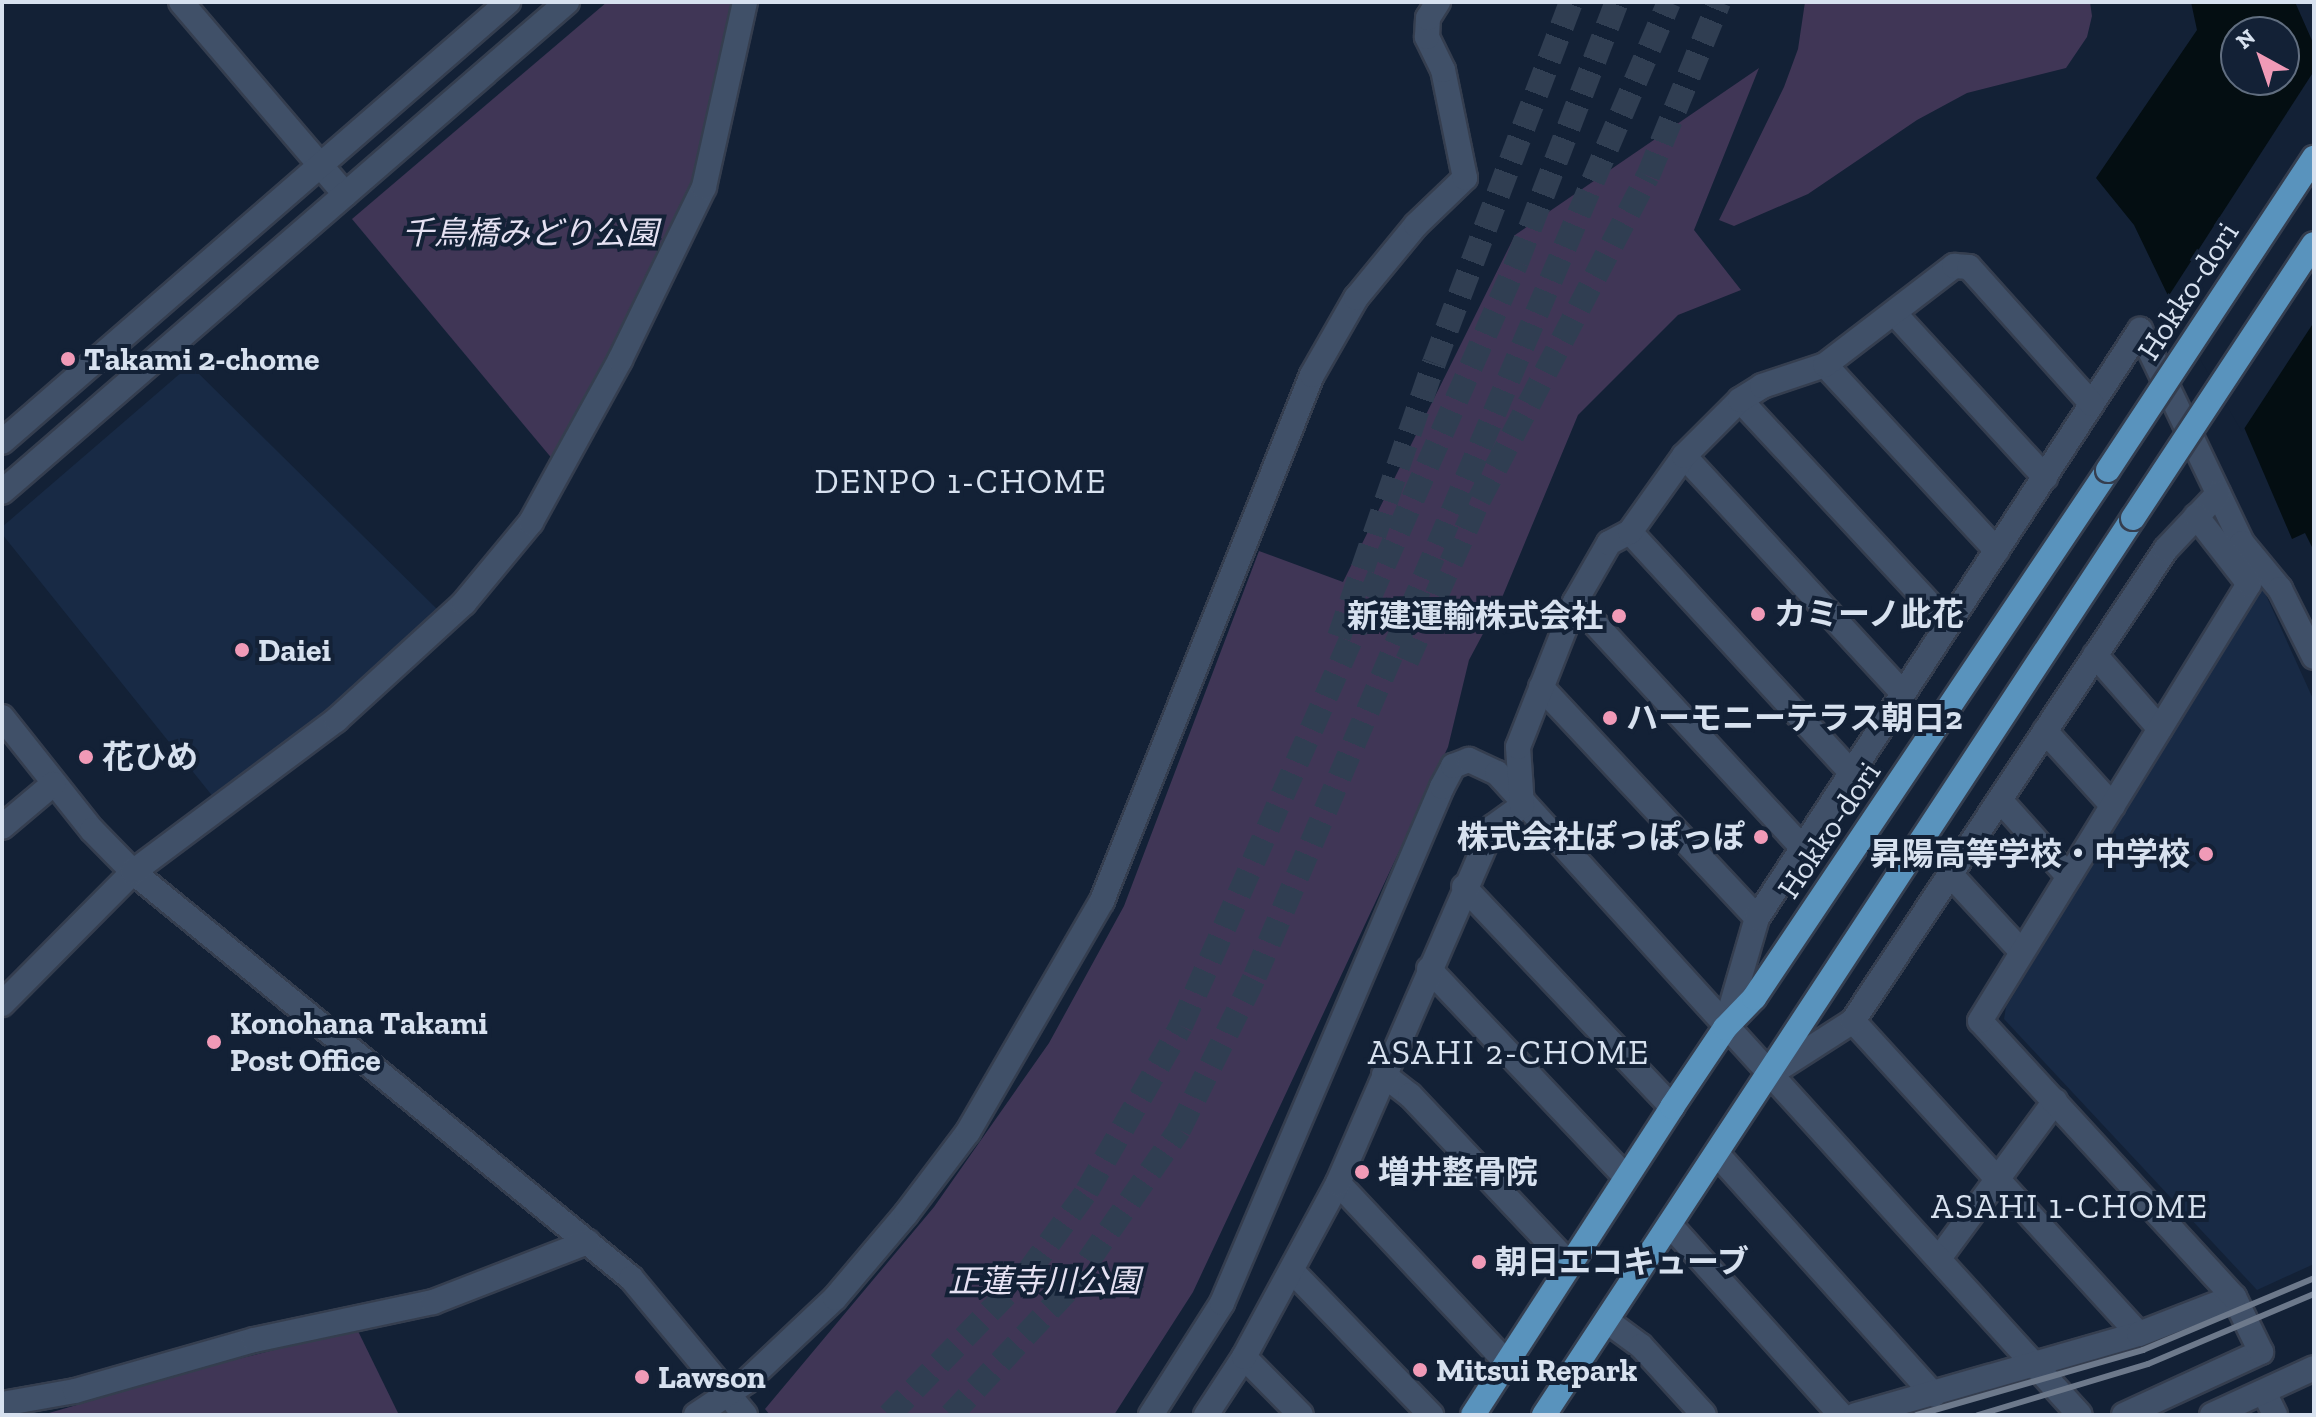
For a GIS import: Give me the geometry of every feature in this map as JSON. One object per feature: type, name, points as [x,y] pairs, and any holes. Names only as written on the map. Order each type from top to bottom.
[{"type":"main road","name":"Hokko-dori","points":[[1473,1415],[1672,1107],[1725,1028],[1754,998],[2314,158]]},
{"type":"main road","points":[[1544,1415],[1769,1075],[1795,1027],[2314,244]]},
{"type":"street","points":[[181,2],[345,194]]},
{"type":"street","points":[[2,442],[508,2]]},
{"type":"street","points":[[2,492],[567,2]]},
{"type":"street","points":[[2,1004],[133,872],[336,720],[464,603],[531,522],[620,360],[704,187],[745,2]]},
{"type":"street","points":[[696,1415],[726,1395],[835,1298],[906,1214],[968,1132],[1046,1006],[1102,901],[1312,375],[1371,279],[1465,178],[1443,70],[1427,37],[1428,18],[1438,2]]},
{"type":"street","points":[[1522,806],[1518,747],[1575,602],[1609,543],[1630,532],[1684,456],[1740,400],[1762,386],[1825,365],[1954,266],[1969,267],[2092,404]]},
{"type":"street","points":[[1895,314],[2045,477]]},
{"type":"street","points":[[1725,1028],[1757,918],[2140,330],[2242,543],[2280,589],[2314,657]]},
{"type":"street","points":[[1825,365],[1997,551]]},
{"type":"street","points":[[1740,400],[1948,624]]},
{"type":"street","points":[[1684,456],[1903,693]]},
{"type":"street","points":[[1769,1075],[1853,1021],[2166,549],[2180,539],[2196,516],[2218,494]]},
{"type":"street","points":[[2124,1415],[2261,1352],[2234,1297],[1980,1021],[2249,584],[2196,516]]},
{"type":"street","points":[[1630,532],[1851,772]]},
{"type":"street","points":[[1575,602],[1802,847]]},
{"type":"street","points":[[2095,655],[2160,729]]},
{"type":"street","points":[[1541,687],[1757,918]]},
{"type":"street","points":[[2,717],[53,784],[133,872],[631,1278],[745,1415]]},
{"type":"street","points":[[2045,731],[2113,806]]},
{"type":"street","points":[[1151,1415],[1222,1303],[1453,766],[1469,760],[1489,768],[1725,1028],[1940,1257],[2037,1364],[2069,1413]]},
{"type":"street","points":[[2,827],[53,784]]},
{"type":"street","points":[[2000,800],[2069,877]]},
{"type":"street","points":[[1206,1415],[1293,1272],[1338,1183],[1464,887],[1493,827],[1522,806]]},
{"type":"street","points":[[1950,874],[2022,952]]},
{"type":"street","points":[[1464,887],[1672,1107]]},
{"type":"street","points":[[1429,969],[1626,1177]]},
{"type":"street","points":[[1853,1021],[2139,1334]]},
{"type":"street","points":[[1384,1075],[1410,1095],[1569,1264]]},
{"type":"street","points":[[1940,1257],[2055,1101]]},
{"type":"street","points":[[1717,1154],[1934,1395]]},
{"type":"street","points":[[1338,1183],[1506,1362]]},
{"type":"street","points":[[1670,1225],[1841,1415]]},
{"type":"street","points":[[2,1404],[75,1391],[254,1340],[433,1302],[588,1242]]},
{"type":"street","points":[[1293,1272],[1431,1415]]},
{"type":"street","points":[[1856,1415],[2139,1334],[2234,1297]]},
{"type":"street","points":[[1607,1321],[1641,1346],[1704,1415]]},
{"type":"street","points":[[1244,1357],[1301,1415]]},
{"type":"street","points":[[2212,1415],[2314,1368]]},
{"type":"street","points":[[2264,1392],[2275,1415]]},
{"type":"shaded area","points":[[2191,2],[2295,2],[2314,45],[2314,551],[2305,533],[2292,539],[2243,425],[2173,306],[2134,225],[2096,178],[2197,30]]},
{"type":"shaded area","points":[[190,365],[441,613],[357,693],[214,798],[2,534],[2,527]]},
{"type":"shaded area","name":"昇陽高等学校・中学校","points":[[2261,584],[2314,701],[2314,1264],[2257,1290],[2004,1019],[2006,1007]]},
{"type":"green space","name":"千鳥橋みどり公園","points":[[607,2],[734,2],[693,192],[554,461],[352,219]]},
{"type":"green space","points":[[1805,2],[2090,2],[2092,16],[2087,37],[2066,68],[1967,93],[1917,120],[1808,194],[1734,226],[1719,220],[1784,87],[1798,49]]},
{"type":"green space","name":"正蓮寺川公園","points":[[1759,68],[1694,230],[1741,290],[1678,315],[1578,415],[1501,600],[1469,660],[1448,747],[1193,1292],[1114,1415],[770,1415],[765,1409],[934,1207],[1049,1043],[1124,906],[1259,551],[1343,582],[1515,235]]},
{"type":"green space","points":[[357,1329],[399,1415],[42,1415],[222,1363]]},
{"type":"pier","points":[[2314,71],[2314,322],[2242,432],[2166,300]]},
{"type":"tunnel","points":[[1339,637],[1434,363],[1571,2]]},
{"type":"tunnel","points":[[889,1415],[1028,1272],[1087,1191],[1181,1026],[1517,262],[1617,2]]},
{"type":"tunnel","points":[[951,1415],[1068,1290],[1179,1130],[1255,976],[1669,2]]},
{"type":"tunnel","points":[[1407,661],[1479,500],[1648,176],[1719,2]]},
{"type":"railway","points":[[1917,1415],[2143,1350],[2314,1278]]},
{"type":"railway","points":[[1978,1415],[2148,1364],[2314,1294]]},
{"type":"place","name":"Takami 2-chome","points":[[68,359]]},
{"type":"place","name":"カミーノ此花","points":[[1758,614]]},
{"type":"place","name":"新建運輸株式会社","points":[[1619,616]]},
{"type":"place","name":"Daiei","points":[[242,650]]},
{"type":"place","name":"ハーモニーテラス朝日2","points":[[1610,718]]},
{"type":"place","name":"花ひめ","points":[[86,757]]},
{"type":"place","name":"株式会社ぽっぽっぽ","points":[[1761,837]]},
{"type":"place","name":"昇陽高等学校・中学校","points":[[2206,854]]},
{"type":"place","name":"Konohana Takami Post Office","points":[[214,1042]]},
{"type":"place","name":"増井整骨院","points":[[1362,1172]]},
{"type":"place","name":"朝日エコキューブ","points":[[1479,1262]]},
{"type":"place","name":"Mitsui Repark","points":[[1420,1370]]},
{"type":"place","name":"Lawson","points":[[642,1377]]},
{"type":"district","name":"DENPO 1-CHOME","points":[[961,482]]},
{"type":"district","name":"ASAHI 2-CHOME","points":[[1509,1053]]},
{"type":"district","name":"ASAHI 1-CHOME","points":[[2070,1207]]}]
